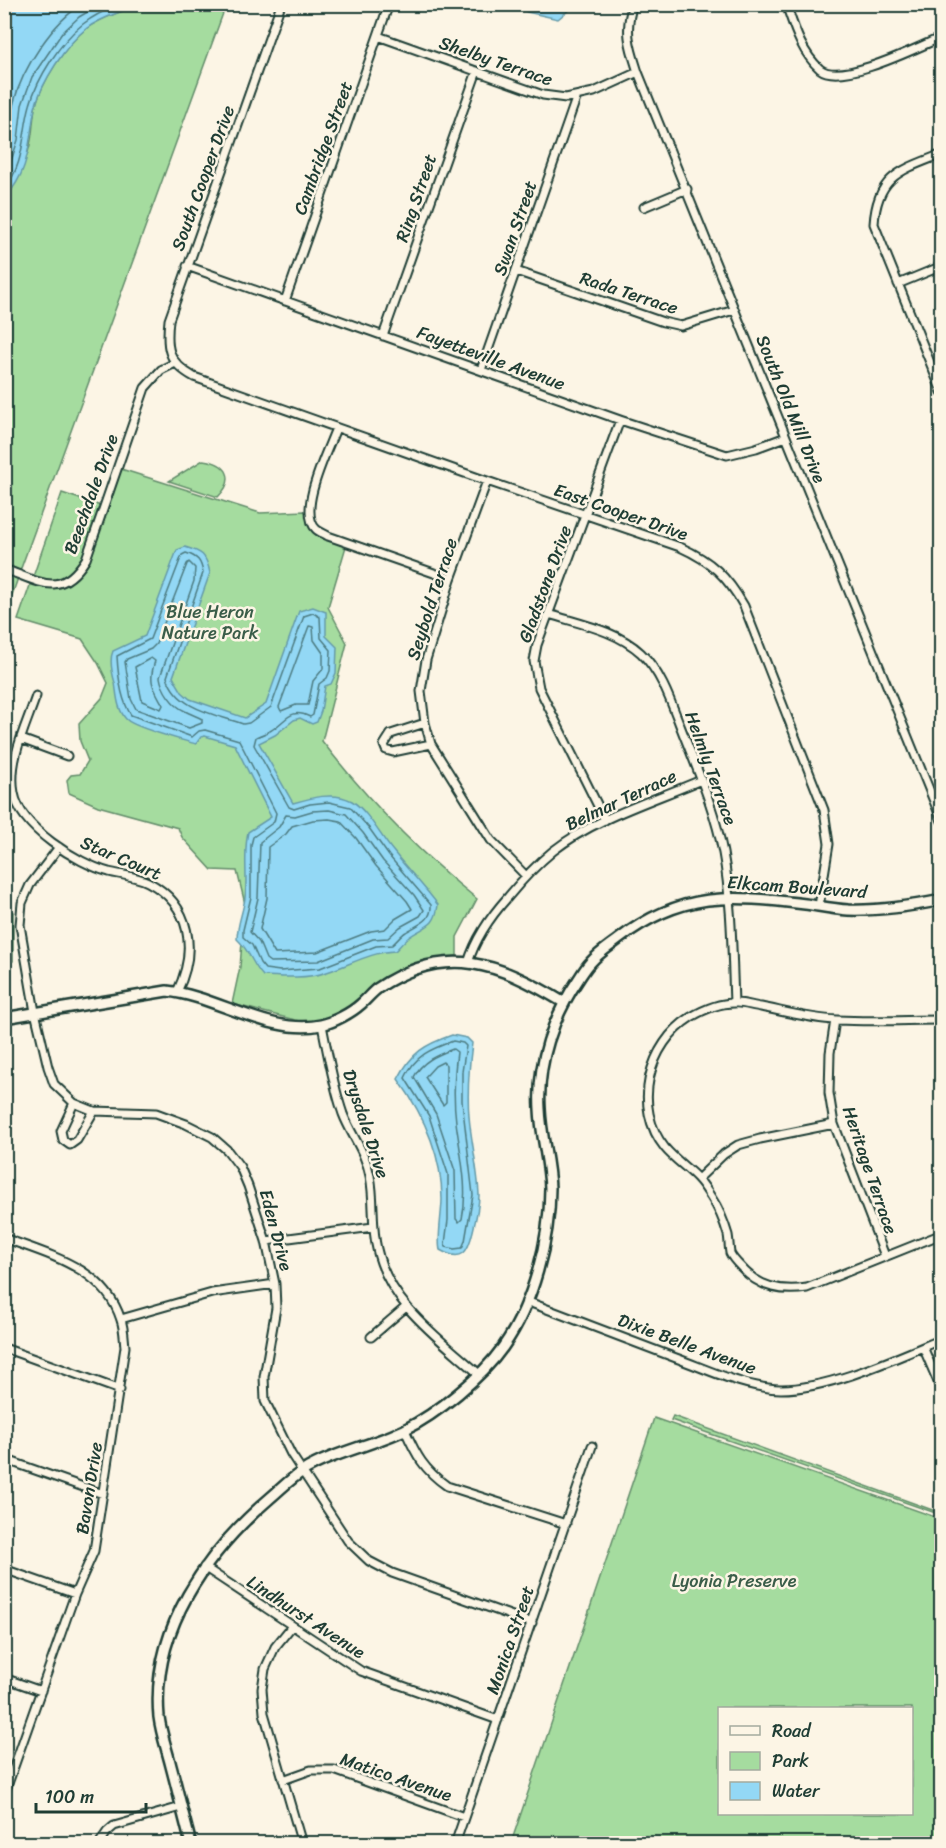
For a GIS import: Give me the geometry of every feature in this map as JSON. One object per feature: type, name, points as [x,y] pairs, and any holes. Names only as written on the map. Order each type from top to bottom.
[{"type":"street","name":"South Cooper Drive","points":[[174,363],[167,337],[169,320],[281,4]]},
{"type":"street","name":"Cambridge Street","points":[[285,301],[390,4]]},
{"type":"street","name":"South Old Mill Drive","points":[[633,4],[628,21],[628,35],[638,72],[942,821]]},
{"type":"street","points":[[786,4],[800,43],[821,70],[834,74],[857,71],[942,37]]},
{"type":"street","name":"Shelby Terrace","points":[[378,36],[543,95],[566,98],[594,92],[638,72]]},
{"type":"street","name":"Ring Street","points":[[383,336],[477,71]]},
{"type":"street","name":"Swan Street","points":[[481,370],[577,96]]},
{"type":"street","points":[[942,154],[901,170],[886,184],[878,195],[874,224],[939,379],[942,392]]},
{"type":"street","points":[[644,207],[687,189]]},
{"type":"street","name":"Fayetteville Avenue","points":[[188,266],[620,420],[727,454],[756,448],[786,437]]},
{"type":"street","points":[[898,284],[942,266]]},
{"type":"street","name":"Rada Terrace","points":[[516,271],[663,322],[681,326],[734,310]]},
{"type":"street","name":"East Cooper Drive","points":[[174,363],[194,377],[585,516],[680,547],[699,556],[722,573],[744,606],[824,810],[829,844],[819,906]]},
{"type":"street","name":"Beechdale Drive","points":[[4,569],[48,584],[59,584],[71,579],[81,567],[86,559],[145,388],[161,370],[174,363]]},
{"type":"street","name":"Gladstone Drive","points":[[605,820],[539,688],[534,662],[537,645],[620,420]]},
{"type":"street","points":[[336,428],[309,500],[315,528],[328,536],[451,579]]},
{"type":"street","name":"Seybold Terrace","points":[[487,481],[451,579],[426,660],[421,691],[425,723],[431,744],[491,840],[526,876]]},
{"type":"street","name":"Helmly Terrace","points":[[549,614],[617,635],[641,653],[657,674],[670,699],[715,821],[723,855],[729,897],[734,1003]]},
{"type":"street","name":"Star Court","points":[[36,696],[21,739],[13,772],[14,794],[22,811],[35,827],[59,847],[87,864],[148,882],[166,894],[179,911],[188,936],[189,960],[177,992]]},
{"type":"street","points":[[425,723],[391,734],[384,745],[386,750],[393,752],[431,744]]},
{"type":"street","points":[[21,739],[68,756]]},
{"type":"street","name":"Belmar Terrace","points":[[468,963],[473,945],[492,915],[526,876],[553,851],[578,834],[605,820],[701,780]]},
{"type":"street","name":"Eden Drive","points":[[59,847],[30,885],[22,903],[20,925],[35,1012],[54,1084],[74,1103],[94,1111],[156,1113],[212,1137],[226,1150],[240,1167],[266,1241],[275,1284],[276,1308],[264,1377],[265,1401],[291,1454],[348,1541],[369,1561],[392,1573],[532,1623]]},
{"type":"street","name":"Elkcam Boulevard","points":[[191,1844],[159,1719],[159,1688],[164,1655],[180,1609],[204,1568],[228,1537],[303,1471],[405,1430],[443,1406],[479,1374],[502,1349],[514,1330],[526,1301],[539,1266],[547,1229],[550,1193],[549,1166],[540,1112],[540,1084],[547,1047],[563,1002],[590,962],[622,936],[658,914],[692,901],[753,897],[846,910],[881,909],[942,900]]},
{"type":"street","points":[[4,1018],[149,993],[177,992],[190,994],[274,1022],[298,1027],[322,1025],[360,1005],[375,990],[403,974],[425,966],[451,962],[491,966],[518,976],[563,1002]]},
{"type":"street","points":[[942,1020],[835,1020],[734,1003],[710,1008],[691,1017],[663,1044],[655,1060],[648,1087],[649,1121],[656,1134],[664,1147],[698,1179],[721,1213],[734,1260],[746,1274],[760,1283],[792,1290],[807,1288],[942,1234]]},
{"type":"street","name":"Heritage Terrace","points":[[835,1020],[830,1053],[829,1093],[834,1124],[885,1256]]},
{"type":"street","name":"Drysdale Drive","points":[[322,1025],[338,1097],[370,1176],[377,1251],[388,1280],[406,1307],[479,1374]]},
{"type":"street","points":[[74,1103],[61,1131],[63,1140],[70,1145],[77,1140],[94,1111]]},
{"type":"street","points":[[698,1179],[724,1154],[738,1145],[834,1124]]},
{"type":"street","points":[[266,1241],[373,1227]]},
{"type":"street","name":"Bavon Drive","points":[[4,1238],[70,1263],[93,1277],[109,1296],[121,1319],[125,1347],[94,1551],[75,1594],[5,1791]]},
{"type":"street","points":[[121,1319],[212,1293],[275,1284]]},
{"type":"street","name":"Dixie Belle Avenue","points":[[526,1301],[708,1370],[754,1385],[781,1389],[821,1384],[942,1339]]},
{"type":"street","points":[[372,1337],[406,1307]]},
{"type":"street","points":[[923,1347],[942,1391]]},
{"type":"street","points":[[4,1348],[120,1390]]},
{"type":"street","points":[[405,1430],[417,1457],[433,1476],[447,1486],[566,1524]]},
{"type":"street","name":"Monica Street","points":[[455,1844],[592,1446]]},
{"type":"street","points":[[4,1459],[104,1494]]},
{"type":"street","name":"Lindhurst Avenue","points":[[204,1568],[361,1671],[498,1720]]},
{"type":"street","points":[[4,1569],[75,1594]]},
{"type":"street","points":[[292,1626],[275,1647],[265,1670],[262,1689],[264,1713],[302,1844]]},
{"type":"street","points":[[4,1678],[41,1691]]},
{"type":"street","name":"Matico Avenue","points":[[283,1780],[311,1770],[334,1770],[464,1817]]},
{"type":"street","points":[[99,1844],[106,1832],[114,1826],[181,1806]]},
{"type":"green space","points":[[136,5],[226,5],[20,571],[5,565],[5,198],[24,163],[31,140],[38,98],[55,65],[87,28]]},
{"type":"green space","points":[[203,460],[218,464],[227,473],[227,484],[218,497],[169,481]]},
{"type":"green space","name":"Blue Heron Nature Park","points":[[121,469],[260,513],[305,511],[314,530],[347,543],[328,607],[347,643],[322,741],[357,784],[395,824],[477,899],[457,937],[457,956],[434,959],[394,972],[350,1007],[325,1019],[307,1023],[232,1004],[240,967],[245,904],[237,871],[212,870],[182,837],[178,828],[98,806],[69,793],[67,780],[71,775],[80,774],[88,761],[80,741],[79,724],[102,698],[108,683],[82,639],[18,620],[62,493],[107,508]]},
{"type":"green space","points":[[5,573],[18,578],[5,615]]},
{"type":"green space","points":[[4,909],[13,912],[13,961],[5,963]]},
{"type":"green space","points":[[673,1416],[941,1513],[941,1515],[671,1420]]},
{"type":"green space","name":"Lyonia Preserve","points":[[654,1418],[941,1519],[941,1843],[511,1843]]},
{"type":"water","points":[[5,4],[136,5],[87,28],[55,65],[38,98],[27,155],[20,177],[5,198]]},
{"type":"water","points":[[515,5],[575,5],[558,19],[527,12]]},
{"type":"water","points":[[185,547],[196,550],[202,555],[210,573],[173,677],[182,692],[190,699],[245,718],[266,704],[299,611],[313,607],[326,612],[326,636],[337,647],[336,673],[331,684],[325,686],[317,722],[312,724],[300,718],[294,720],[275,735],[259,743],[293,803],[338,796],[358,805],[438,905],[432,922],[409,937],[395,951],[368,957],[317,975],[263,976],[237,939],[245,898],[248,832],[271,817],[235,745],[205,736],[201,737],[196,744],[148,730],[126,719],[119,706],[111,667],[113,651],[145,636],[177,550]]},
{"type":"water","points":[[452,1035],[467,1038],[472,1043],[468,1107],[479,1195],[469,1245],[459,1255],[448,1254],[440,1250],[442,1199],[439,1167],[423,1121],[398,1079],[408,1062],[420,1051]]}]
